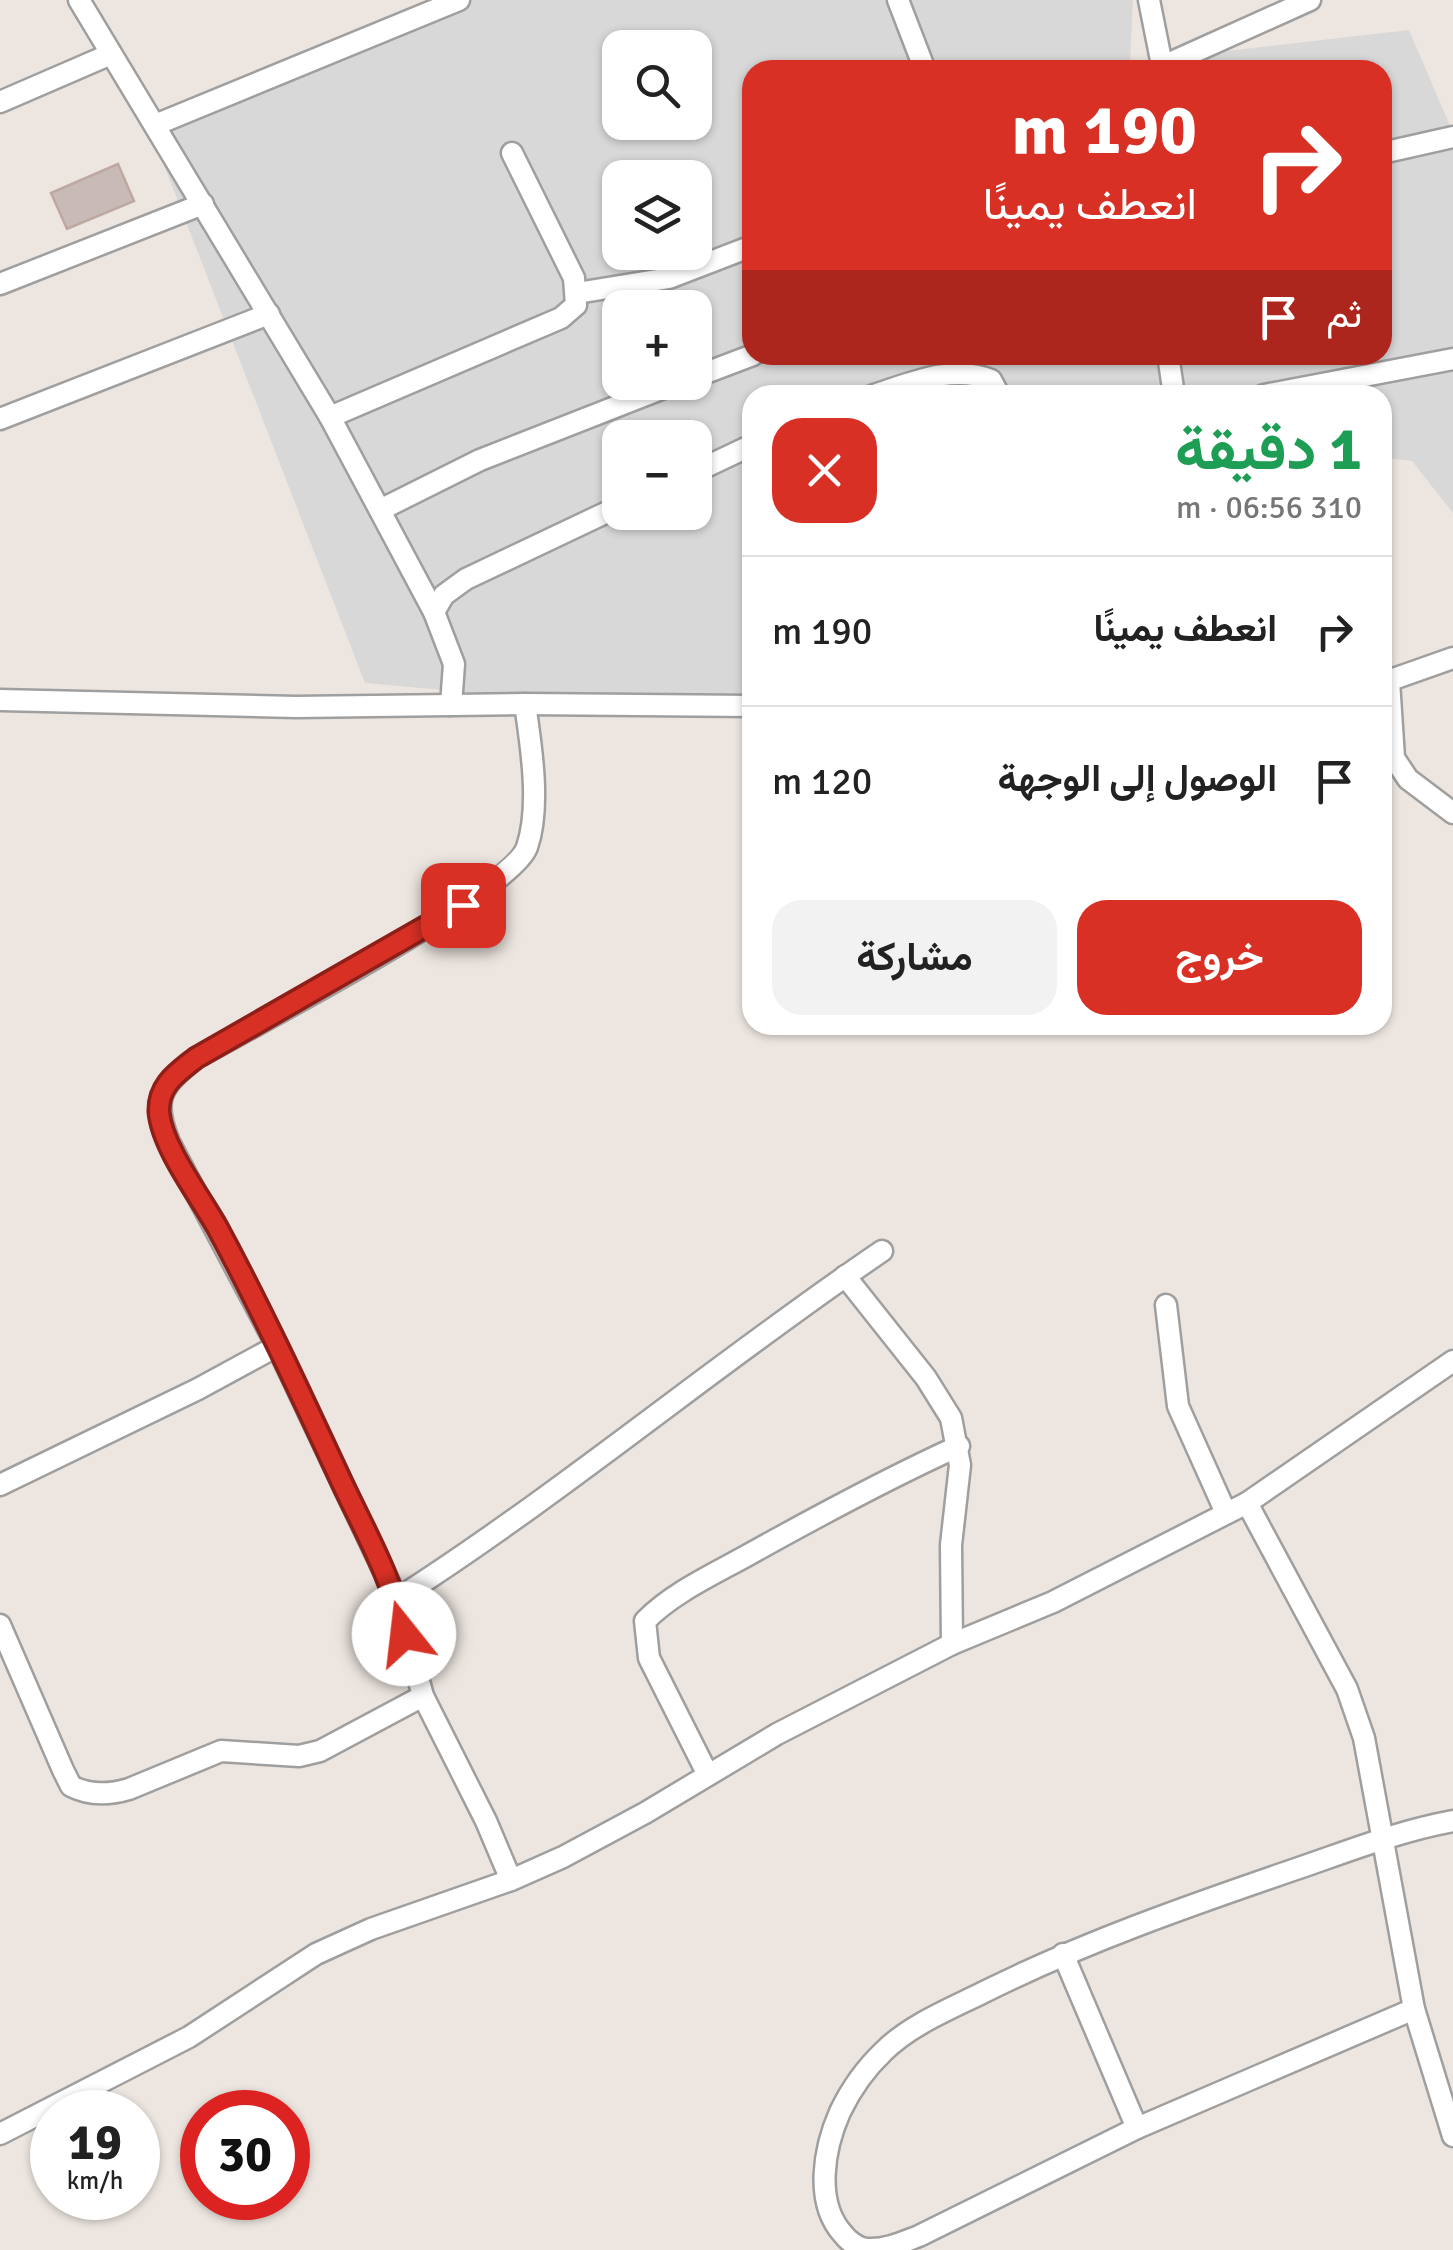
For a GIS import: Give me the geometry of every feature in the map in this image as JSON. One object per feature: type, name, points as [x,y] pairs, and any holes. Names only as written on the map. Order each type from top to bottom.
[{"type":"street","points":[[79,0],[330,417],[434,612],[454,664],[451,705]]},
{"type":"street","points":[[155,125],[459,0]]},
{"type":"street","points":[[898,0],[921,60]]},
{"type":"street","points":[[1149,0],[1161,60]]},
{"type":"street","points":[[1180,60],[1310,0]]},
{"type":"street","points":[[0,102],[111,54]]},
{"type":"street","points":[[1392,151],[1453,138]]},
{"type":"street","points":[[330,417],[561,318],[576,304],[574,278],[512,153]]},
{"type":"street","points":[[0,284],[204,204]]},
{"type":"street","points":[[577,293],[668,278],[742,250]]},
{"type":"street","points":[[0,419],[269,314]]},
{"type":"street","points":[[712,370],[742,359]]},
{"type":"street","points":[[1318,385],[1453,360]]},
{"type":"street","points":[[906,385],[938,375],[970,373],[991,380],[994,385]]},
{"type":"street","points":[[380,510],[480,460],[633,400]]},
{"type":"street","points":[[712,464],[742,450]]},
{"type":"street","points":[[434,612],[444,595],[466,579],[602,515]]},
{"type":"street","points":[[1392,680],[1453,658]]},
{"type":"street","points":[[0,700],[296,707],[742,706]]},
{"type":"street","points":[[511,1880],[423,1696],[397,1600],[277,1346],[169,1142],[159,1111],[161,1094],[169,1080],[196,1058],[463,905],[520,862],[527,847],[533,801],[531,744],[524,704]]},
{"type":"street","points":[[1392,760],[1408,779],[1453,813]]},
{"type":"street","points":[[397,1600],[573,1478],[784,1317],[882,1251]]},
{"type":"street","points":[[845,1276],[926,1378],[951,1418],[960,1464],[952,1544],[952,1644]]},
{"type":"street","points":[[1166,1305],[1178,1406],[1226,1513]]},
{"type":"street","points":[[0,1485],[198,1389],[277,1346]]},
{"type":"street","points":[[0,2134],[188,2036],[316,1954],[371,1929],[511,1880],[645,1813],[777,1734],[952,1644],[1052,1602],[1247,1503],[1453,1361]]},
{"type":"street","points":[[708,1775],[649,1658],[645,1621],[673,1600],[882,1480],[959,1446]]},
{"type":"street","points":[[1247,1503],[1347,1689],[1364,1738],[1414,2009],[1453,2136]]},
{"type":"street","points":[[0,1624],[62,1770],[72,1786],[92,1793],[113,1794],[129,1789],[221,1750],[288,1756],[320,1751],[423,1696]]},
{"type":"street","points":[[1414,2009],[1137,2128],[888,2248],[864,2250],[846,2238],[831,2220],[826,2202],[828,2157],[839,2114],[857,2082],[887,2048],[940,2014],[1062,1954],[1384,1839],[1453,1821]]},
{"type":"street","points":[[1062,1954],[1137,2128]]},
{"type":"shaded area","points":[[443,0],[1133,0],[1130,60],[742,60],[742,365],[1392,365],[1392,60],[1147,60],[1409,30],[1453,133],[1453,513],[1412,461],[1392,459],[1392,385],[742,385],[742,717],[365,683],[153,137]]},
{"type":"building","points":[[118,164],[134,201],[67,229],[51,193]]},
{"type":"route","points":[[404,1634],[397,1600],[315,1424],[217,1228],[169,1142],[159,1111],[161,1094],[169,1080],[196,1058],[463,905]]}]
